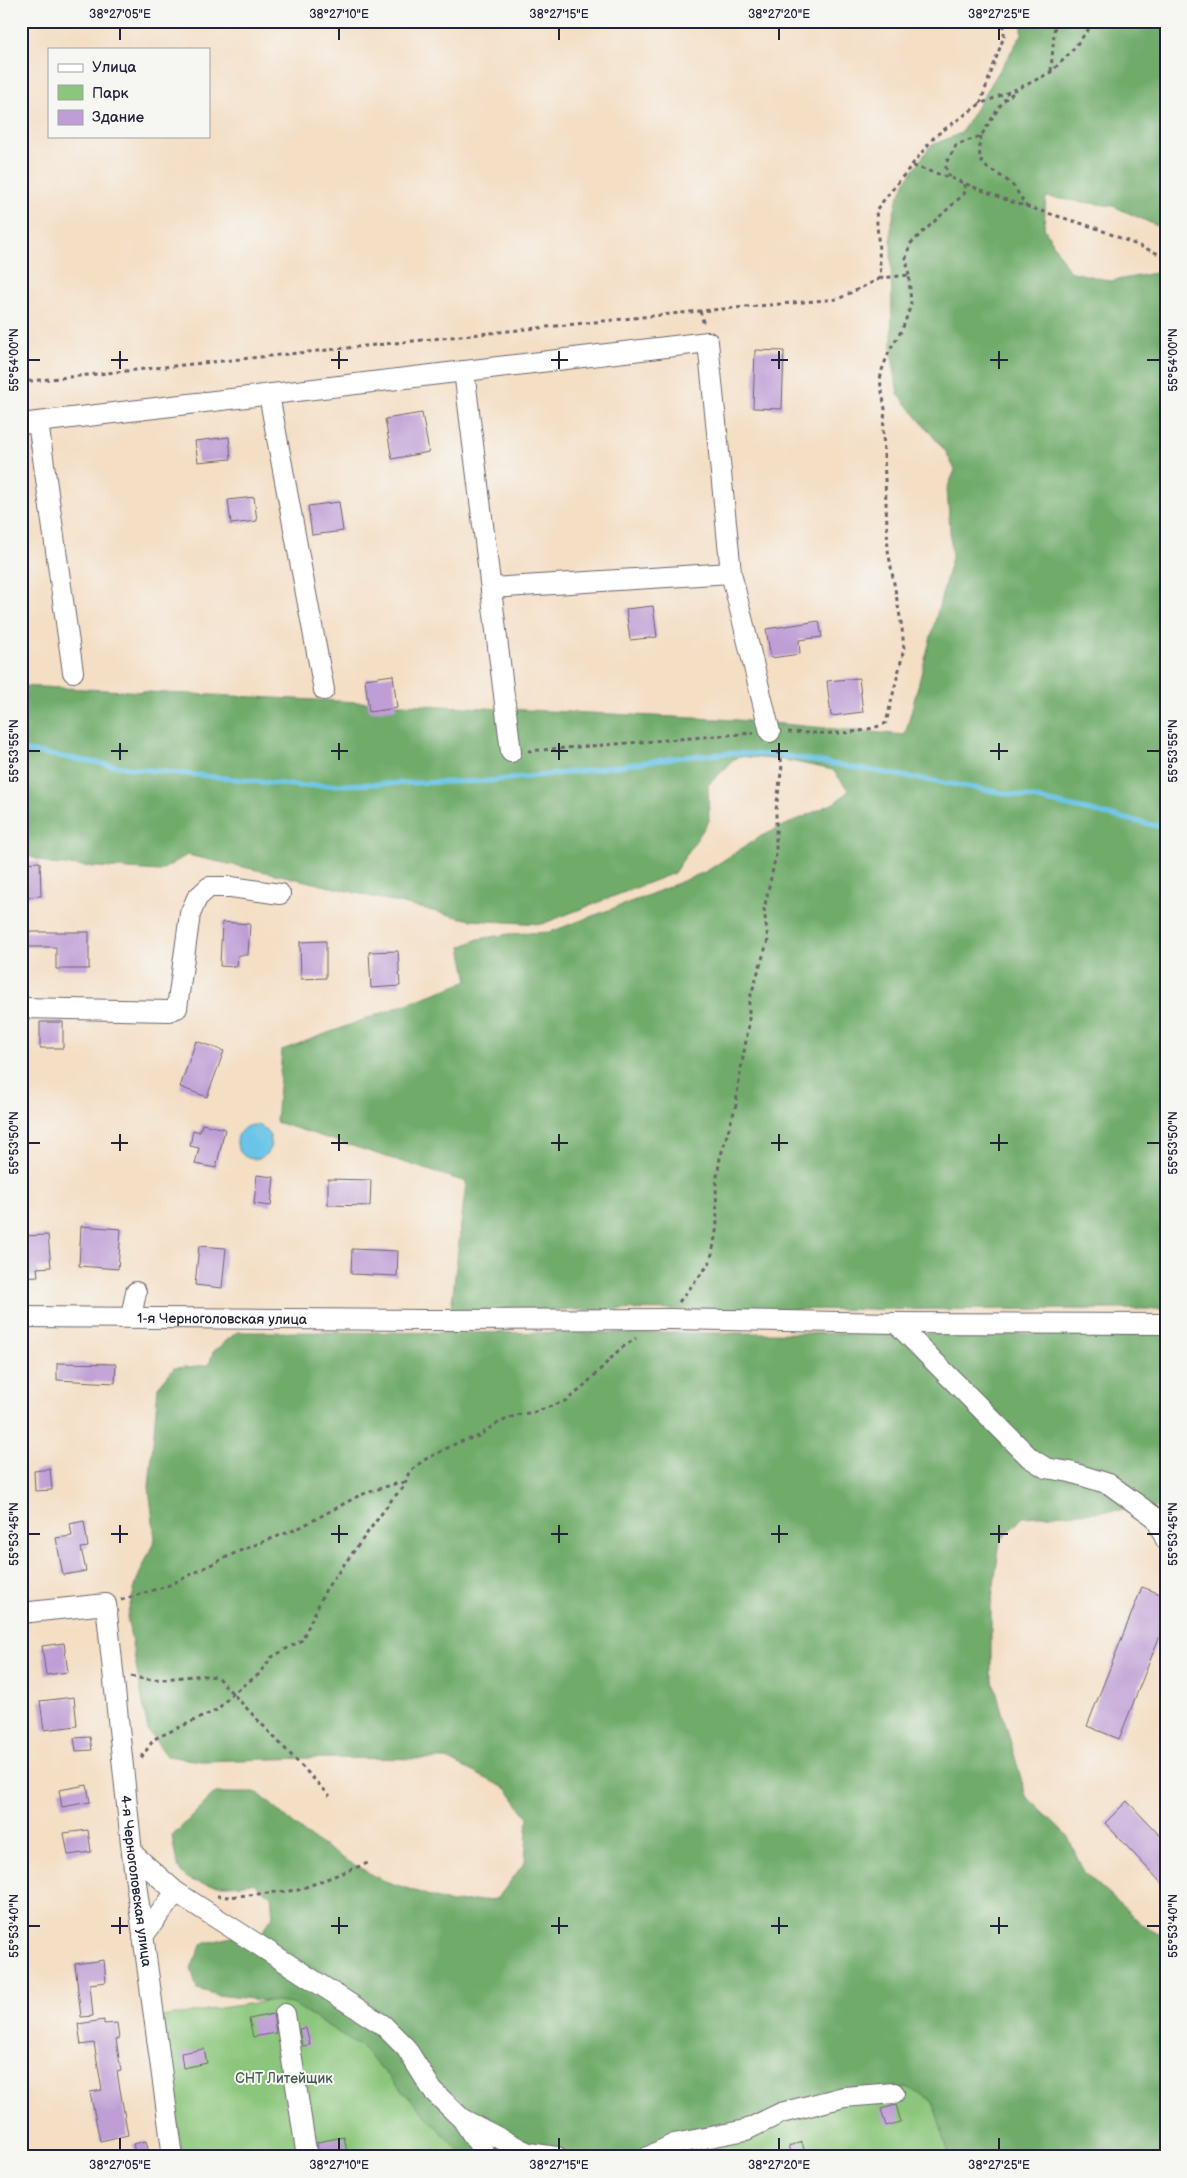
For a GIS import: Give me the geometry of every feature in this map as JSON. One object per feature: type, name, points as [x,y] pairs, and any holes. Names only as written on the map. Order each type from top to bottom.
[{"type":"street","points":[[73,672],[30,423],[708,342],[731,573],[770,732]]},
{"type":"street","points":[[464,371],[511,752]]},
{"type":"street","points":[[269,395],[324,690]]},
{"type":"street","points":[[491,588],[731,573]]},
{"type":"street","points":[[21,1008],[170,1011],[177,1008],[190,914],[197,898],[209,887],[280,894]]},
{"type":"street","points":[[131,1317],[136,1292]]},
{"type":"street","name":"1-я Черноголовская улица","points":[[21,1317],[424,1320],[670,1319],[896,1323],[1166,1324]]},
{"type":"street","points":[[896,1323],[1030,1458],[1046,1468],[1070,1472],[1109,1484],[1156,1518],[1166,1540]]},
{"type":"street","points":[[21,1613],[106,1604]]},
{"type":"street","name":"4-я Черноголовская улица","points":[[106,1604],[132,1853],[173,2157]]},
{"type":"street","points":[[132,1853],[176,1892],[383,2025],[406,2048],[433,2090],[462,2119],[487,2157]]},
{"type":"street","points":[[143,1936],[176,1892]]},
{"type":"street","points":[[285,2014],[307,2157]]},
{"type":"street","points":[[648,2157],[674,2144],[746,2130],[781,2113],[844,2097],[894,2093]]},
{"type":"street","points":[[462,2119],[528,2153],[556,2157]]},
{"type":"path","points":[[980,104],[1004,36],[1004,21]]},
{"type":"path","points":[[1051,72],[1055,21]]},
{"type":"path","points":[[881,278],[876,210],[913,166],[935,136],[980,104],[1051,72],[1071,52],[1095,21]]},
{"type":"path","points":[[1026,206],[1012,184],[984,166],[979,152],[981,136],[1003,101],[1028,84]]},
{"type":"path","points":[[951,178],[946,171],[945,164],[956,145],[981,136]]},
{"type":"path","points":[[913,166],[1026,206],[1096,228],[1166,257]]},
{"type":"path","points":[[511,752],[770,732],[843,733],[874,728],[886,723],[904,649],[888,550],[883,431],[884,409],[880,380],[889,352],[902,330],[911,305],[906,258],[910,244],[964,194],[966,188],[963,184]]},
{"type":"path","points":[[21,382],[700,311],[838,299],[881,278],[909,275]]},
{"type":"path","points":[[670,1319],[679,1302],[709,1264],[712,1254],[716,1226],[716,1182],[720,1158],[736,1105],[750,1024],[748,1001],[768,940],[764,909],[776,855],[776,810],[782,765],[780,754],[770,738],[770,732]]},
{"type":"path","points":[[140,1760],[154,1738],[217,1710],[233,1693],[258,1675],[272,1657],[302,1640],[326,1589],[405,1482],[409,1472],[424,1460],[459,1442],[479,1436],[494,1425],[516,1415],[535,1412],[565,1401],[580,1390],[620,1349],[638,1337]]},
{"type":"path","points":[[106,1604],[167,1586],[237,1552],[300,1528],[360,1495],[405,1482]]},
{"type":"path","points":[[112,1664],[132,1677],[149,1681],[179,1676],[217,1676],[330,1796]]},
{"type":"path","points":[[211,1896],[228,1898],[298,1890],[368,1863]]},
{"type":"green space","points":[[1022,21],[1166,21],[1166,230],[1113,206],[1046,197],[1044,228],[1069,271],[1111,281],[1166,271],[1166,1309],[451,1310],[466,1182],[276,1122],[282,1050],[468,981],[461,947],[478,939],[509,934],[550,932],[654,893],[707,871],[759,837],[834,803],[849,791],[833,770],[785,760],[738,756],[708,785],[709,821],[674,873],[542,924],[471,920],[187,855],[160,871],[50,864],[21,853],[21,686],[737,720],[905,735],[952,557],[947,489],[955,470],[946,452],[898,394],[892,355],[891,227],[897,200],[905,182],[930,146],[961,133],[1022,34]]},
{"type":"green space","points":[[237,1332],[1166,1334],[1166,1507],[1023,1517],[1000,1541],[991,1607],[991,1673],[1026,1796],[1067,1835],[1084,1872],[1142,1924],[1166,1937],[1166,2157],[950,2157],[932,2100],[907,2087],[836,2103],[638,2157],[465,2157],[360,2046],[293,2004],[218,1995],[197,1989],[191,1968],[202,1944],[236,1936],[261,1934],[273,1916],[271,1896],[253,1883],[214,1885],[193,1881],[180,1870],[172,1836],[215,1793],[258,1793],[304,1833],[344,1859],[382,1880],[451,1903],[497,1899],[525,1862],[528,1818],[507,1789],[447,1759],[310,1758],[201,1761],[167,1756],[148,1731],[127,1616],[137,1580],[155,1539],[149,1487],[158,1387],[174,1368],[209,1365],[213,1352]]},
{"type":"green space","name":"СНТ Литейщик","points":[[301,1996],[931,2074],[958,2157],[182,2157],[161,2017]]},
{"type":"water","points":[[254,1125],[266,1130],[271,1142],[266,1154],[254,1159],[242,1154],[237,1142],[242,1130]]},
{"type":"building","points":[[755,350],[784,351],[782,409],[753,408]]},
{"type":"building","points":[[422,413],[429,452],[392,459],[385,419]]},
{"type":"building","points":[[229,437],[231,459],[198,462],[195,441]]},
{"type":"building","points":[[254,497],[257,521],[231,524],[228,500]]},
{"type":"building","points":[[339,502],[343,531],[312,535],[308,506]]},
{"type":"building","points":[[653,606],[657,637],[630,640],[626,609]]},
{"type":"building","points":[[819,621],[822,637],[799,640],[800,654],[771,658],[766,629]]},
{"type":"building","points":[[393,675],[397,708],[369,712],[365,679]]},
{"type":"building","points":[[859,678],[863,712],[831,716],[827,681]]},
{"type":"building","points":[[40,862],[41,896],[21,897],[21,863]]},
{"type":"building","points":[[222,922],[250,924],[248,955],[238,955],[237,967],[220,966]]},
{"type":"building","points":[[21,932],[89,932],[89,969],[56,969],[56,947],[21,947]]},
{"type":"building","points":[[326,941],[326,978],[301,979],[300,942]]},
{"type":"building","points":[[398,951],[400,986],[371,988],[369,952]]},
{"type":"building","points":[[40,1022],[63,1022],[63,1048],[40,1048]]},
{"type":"building","points":[[196,1041],[224,1051],[207,1097],[180,1087]]},
{"type":"building","points":[[202,1124],[225,1129],[216,1168],[195,1164],[199,1148],[190,1146],[193,1130],[200,1132]]},
{"type":"building","points":[[257,1175],[274,1177],[271,1206],[254,1204]]},
{"type":"building","points":[[328,1179],[371,1180],[370,1206],[328,1205]]},
{"type":"building","points":[[81,1226],[121,1229],[118,1269],[79,1266]]},
{"type":"building","points":[[48,1235],[51,1267],[37,1268],[38,1276],[21,1277],[21,1236]]},
{"type":"building","points":[[199,1246],[226,1248],[222,1288],[195,1285]]},
{"type":"building","points":[[352,1249],[398,1251],[397,1276],[351,1274]]},
{"type":"building","points":[[57,1363],[116,1364],[115,1383],[57,1380]]},
{"type":"building","points":[[50,1469],[52,1490],[35,1491],[34,1471]]},
{"type":"building","points":[[84,1521],[88,1547],[81,1548],[86,1571],[63,1575],[56,1538],[72,1536],[70,1524]]},
{"type":"building","points":[[1142,1587],[1166,1596],[1166,1620],[1119,1739],[1087,1726]]},
{"type":"building","points":[[64,1643],[68,1672],[46,1675],[42,1646]]},
{"type":"building","points":[[74,1697],[77,1726],[44,1730],[40,1701]]},
{"type":"building","points":[[90,1737],[92,1750],[76,1751],[74,1738]]},
{"type":"building","points":[[87,1785],[90,1802],[62,1807],[59,1790]]},
{"type":"building","points":[[1127,1801],[1166,1842],[1166,1888],[1105,1823]]},
{"type":"building","points":[[88,1830],[91,1852],[68,1855],[64,1833]]},
{"type":"building","points":[[104,1960],[106,1982],[90,1984],[93,2016],[81,2017],[75,1964]]},
{"type":"building","points":[[273,2014],[276,2033],[253,2037],[249,2019]]},
{"type":"building","points":[[104,2020],[104,2024],[117,2023],[119,2039],[116,2039],[121,2071],[117,2072],[128,2135],[100,2141],[90,2092],[102,2090],[94,2043],[81,2045],[78,2024]]},
{"type":"building","points":[[306,2028],[310,2045],[302,2046],[299,2029]]},
{"type":"building","points":[[204,2049],[207,2063],[183,2068],[181,2053]]},
{"type":"building","points":[[896,2105],[901,2122],[886,2126],[881,2109]]},
{"type":"building","points":[[344,2137],[348,2157],[319,2157],[317,2142]]},
{"type":"building","points":[[146,2141],[150,2157],[136,2157],[133,2144]]},
{"type":"building","points":[[802,2142],[806,2157],[793,2157],[789,2146]]},
{"type":"waterway","points":[[21,750],[129,768],[301,786],[488,781],[583,771],[682,757],[734,753],[786,756],[1033,798],[1166,828]]}]
